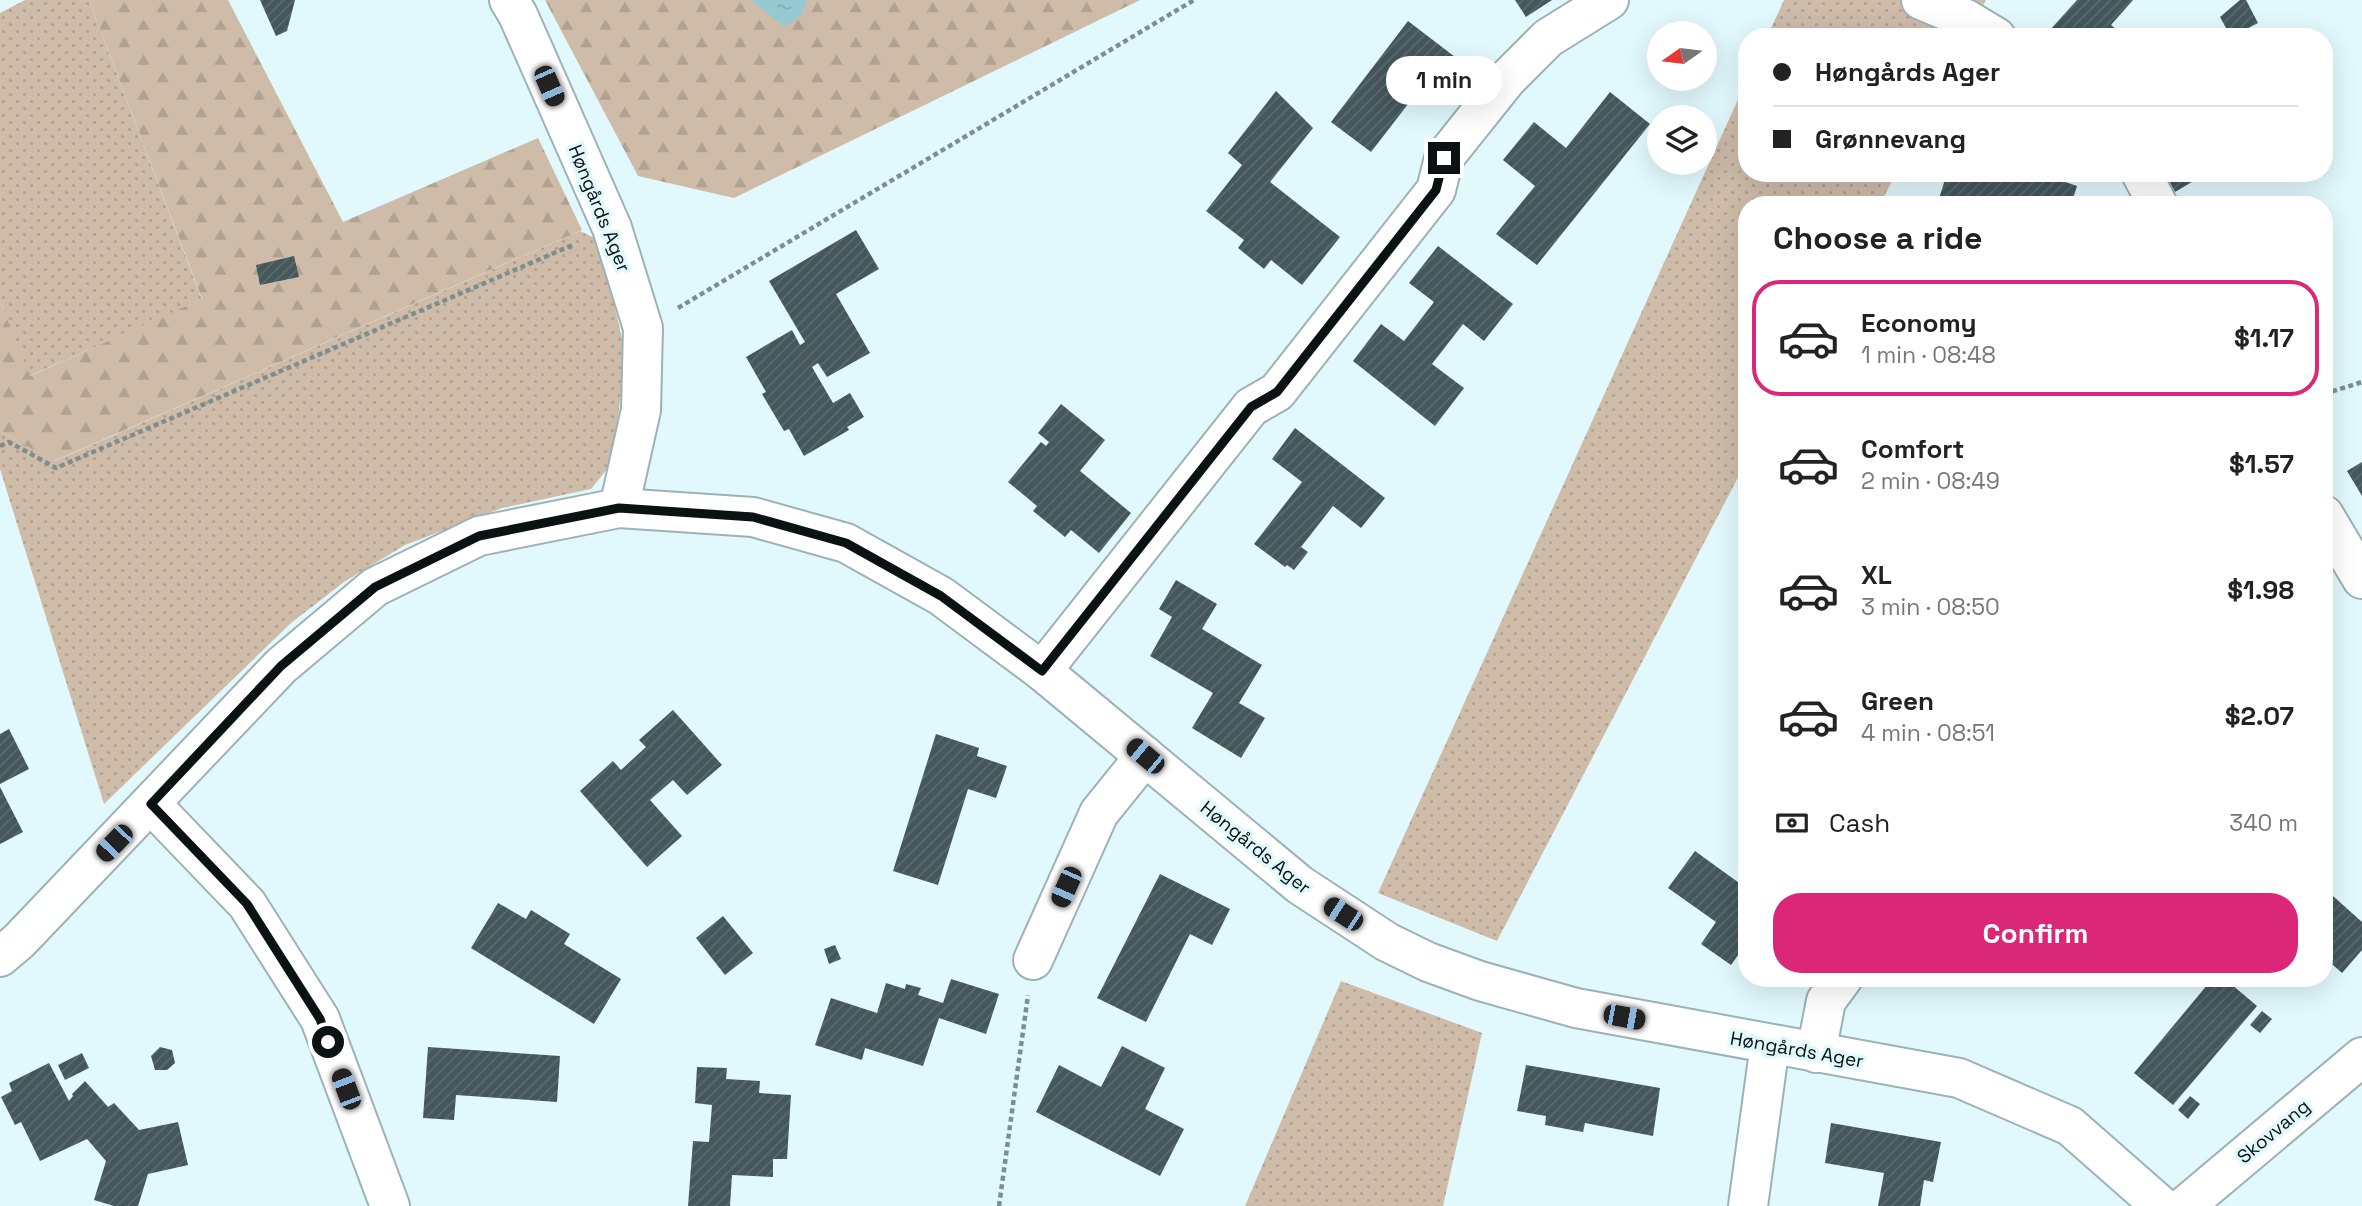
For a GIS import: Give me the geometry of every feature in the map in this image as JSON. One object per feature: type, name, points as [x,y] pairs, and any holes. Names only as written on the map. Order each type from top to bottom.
[{"type":"street","name":"Høngårds Ager","points":[[509,0],[612,228],[643,328],[641,410],[619,508]]},
{"type":"street","points":[[1042,671],[1251,407],[1277,392],[1436,190],[1444,158],[1507,79],[1548,38],[1609,0]]},
{"type":"street","points":[[1921,0],[1981,28]]},
{"type":"street","name":"Høngårds Ager","points":[[0,957],[19,941],[281,666],[375,587],[479,536],[619,508],[753,517],[846,543],[941,596],[1042,671],[1300,885],[1387,942],[1480,981],[1576,1008],[1959,1078],[2070,1126],[2161,1206]]},
{"type":"street","points":[[2333,529],[2362,579]]},
{"type":"street","points":[[1033,960],[1099,813],[1145,756]]},
{"type":"street","points":[[151,804],[247,904],[320,1019],[390,1206]]},
{"type":"street","points":[[1816,1053],[1826,1001],[1836,987]]},
{"type":"street","points":[[1748,1206],[1770,1044]]},
{"type":"street","name":"Skovvang","points":[[2185,1206],[2362,1057]]},
{"type":"path","points":[[643,328],[1194,0]]},
{"type":"path","points":[[0,446],[9,442],[56,468],[612,228]]},
{"type":"path","points":[[2333,391],[2362,382]]},
{"type":"path","points":[[999,1206],[1033,960]]},
{"type":"green space","points":[[25,0],[89,0],[202,300],[29,376],[0,301],[0,13]]},
{"type":"green space","points":[[89,0],[228,0],[343,222],[538,138],[582,230],[54,461],[0,431],[0,301],[30,376],[202,299]]},
{"type":"green space","points":[[545,0],[1140,0],[734,198],[638,176]]},
{"type":"green space","points":[[1784,0],[1986,0],[1972,28],[1771,28]]},
{"type":"green space","points":[[1738,100],[1738,182],[1892,182],[1884,196],[1738,196],[1738,477],[1497,941],[1378,893],[1704,175],[1717,175],[1717,146]]},
{"type":"green space","points":[[580,231],[599,240],[626,355],[612,463],[591,489],[502,508],[405,545],[344,582],[291,623],[104,804],[0,469],[0,431],[55,461]]},
{"type":"green space","points":[[1341,981],[1482,1033],[1443,1206],[1245,1206]]},
{"type":"water","points":[[751,0],[807,0],[801,16],[784,27]]},
{"type":"building","points":[[260,0],[295,0],[287,31],[276,36]]},
{"type":"building","points":[[1515,0],[1552,0],[1526,17]]},
{"type":"building","points":[[2077,0],[2133,0],[2111,25],[2115,28],[2052,28]]},
{"type":"building","points":[[2240,0],[2246,0],[2258,23],[2248,28],[2226,28],[2220,17]]},
{"type":"building","points":[[1408,21],[1472,70],[1453,95],[1429,77],[1371,152],[1331,122]]},
{"type":"building","points":[[1276,91],[1313,128],[1270,182],[1340,237],[1302,285],[1271,260],[1264,269],[1238,248],[1244,240],[1206,211],[1242,165],[1228,153]]},
{"type":"building","points":[[1610,92],[1647,122],[1647,128],[1537,265],[1496,234],[1535,186],[1503,160],[1534,122],[1566,148]]},
{"type":"building","points":[[1944,182],[2065,182],[2077,186],[2074,196],[1940,196]]},
{"type":"building","points":[[2170,182],[2192,182],[2175,192]]},
{"type":"building","points":[[856,230],[879,269],[836,294],[870,353],[827,377],[818,363],[812,367],[833,403],[850,393],[864,417],[847,427],[849,430],[804,456],[789,429],[784,431],[762,394],[766,392],[746,357],[792,330],[800,345],[805,342],[769,281]]},
{"type":"building","points":[[1438,246],[1513,304],[1484,341],[1463,324],[1432,364],[1464,388],[1435,426],[1353,361],[1381,324],[1404,341],[1434,302],[1409,283]]},
{"type":"building","points":[[294,256],[299,277],[260,285],[256,265]]},
{"type":"building","points":[[1061,404],[1105,440],[1080,471],[1131,513],[1099,553],[1071,530],[1065,537],[1033,511],[1037,506],[1008,482],[1041,442],[1046,446],[1049,442],[1038,433]]},
{"type":"building","points":[[1295,428],[1385,498],[1361,528],[1333,506],[1301,547],[1308,552],[1294,570],[1287,565],[1285,567],[1254,544],[1302,482],[1272,459]]},
{"type":"building","points":[[2362,462],[2362,496],[2347,471]]},
{"type":"building","points":[[1176,580],[1217,604],[1202,629],[1262,665],[1239,703],[1265,718],[1241,758],[1192,728],[1213,693],[1150,656],[1172,617],[1159,609]]},
{"type":"building","points":[[673,710],[722,765],[687,795],[673,780],[650,800],[682,836],[647,867],[580,791],[613,761],[621,770],[646,747],[639,740]]},
{"type":"building","points":[[9,729],[29,769],[0,784],[0,734]]},
{"type":"building","points":[[936,734],[979,748],[977,756],[1007,766],[996,798],[968,789],[938,885],[893,871]]},
{"type":"building","points":[[0,787],[23,832],[0,844]]},
{"type":"building","points":[[1695,851],[1738,882],[1738,955],[1731,965],[1701,944],[1716,922],[1668,888]]},
{"type":"building","points":[[1160,874],[1230,909],[1212,945],[1190,934],[1146,1022],[1097,998]]},
{"type":"building","points":[[2333,896],[2362,922],[2362,950],[2342,973],[2333,965]]},
{"type":"building","points":[[498,903],[526,919],[531,910],[570,934],[564,944],[621,979],[594,1024],[471,948]]},
{"type":"building","points":[[723,916],[753,953],[725,975],[696,938]]},
{"type":"building","points":[[835,945],[841,959],[829,964],[824,949]]},
{"type":"building","points":[[951,979],[999,994],[986,1034],[939,1018],[923,1066],[865,1048],[862,1060],[815,1045],[831,998],[877,1013],[886,983],[905,989],[906,984],[921,988],[918,995],[943,1003]]},
{"type":"building","points":[[2206,987],[2235,987],[2257,1006],[2173,1105],[2134,1073]]},
{"type":"building","points":[[2262,1011],[2272,1019],[2260,1033],[2250,1025]]},
{"type":"building","points":[[1122,1046],[1165,1068],[1145,1109],[1184,1129],[1160,1176],[1036,1112],[1059,1065],[1101,1087]]},
{"type":"building","points":[[160,1047],[172,1050],[175,1063],[167,1070],[155,1070],[151,1056]]},
{"type":"building","points":[[428,1047],[560,1056],[557,1102],[456,1095],[454,1120],[423,1118]]},
{"type":"building","points":[[82,1053],[89,1068],[65,1080],[58,1065]]},
{"type":"building","points":[[49,1063],[69,1101],[85,1081],[108,1107],[114,1103],[139,1130],[178,1122],[188,1165],[148,1174],[138,1206],[114,1206],[94,1200],[106,1161],[87,1139],[40,1161],[21,1122],[15,1125],[1,1097],[12,1091],[9,1083]]},
{"type":"building","points":[[1526,1065],[1660,1088],[1653,1136],[1585,1123],[1583,1132],[1545,1125],[1546,1116],[1517,1111]]},
{"type":"building","points":[[697,1067],[727,1068],[726,1079],[760,1081],[759,1093],[791,1095],[787,1159],[773,1159],[773,1177],[732,1175],[730,1206],[688,1206],[693,1141],[709,1142],[712,1105],[695,1103]]},
{"type":"building","points":[[2190,1096],[2200,1104],[2188,1119],[2178,1110]]},
{"type":"building","points":[[1831,1123],[1941,1142],[1933,1182],[1924,1180],[1920,1206],[1878,1206],[1884,1173],[1825,1163]]},
{"type":"route","points":[[328,1042],[320,1019],[247,904],[151,804],[281,666],[375,587],[479,536],[619,508],[753,517],[846,543],[941,596],[1042,671],[1251,407],[1277,392],[1436,190],[1444,158]]}]
